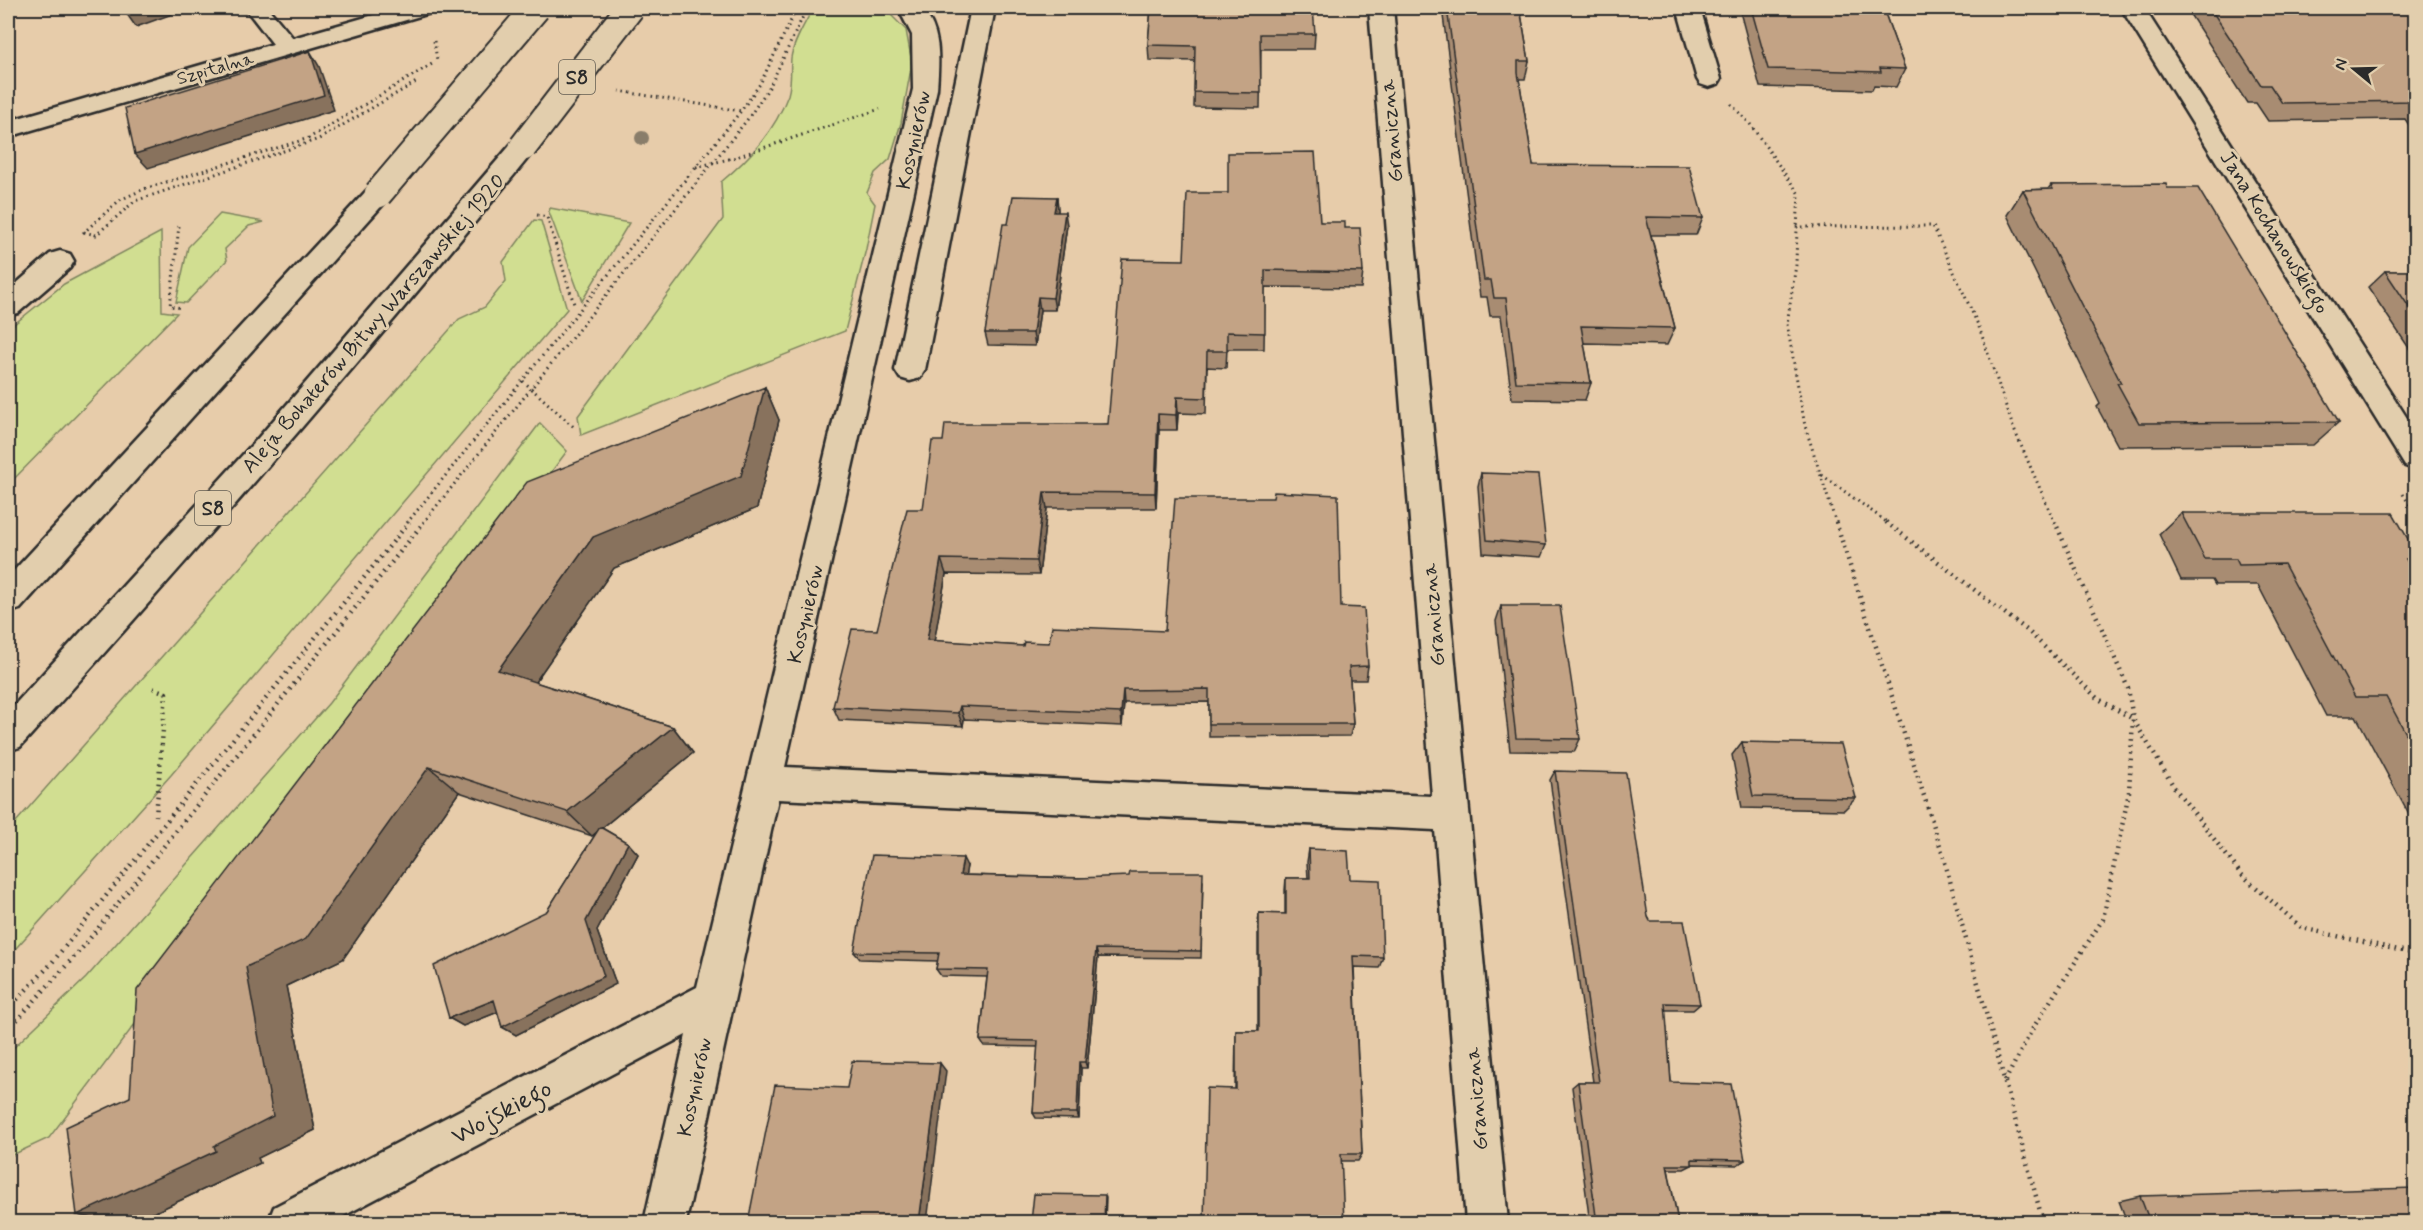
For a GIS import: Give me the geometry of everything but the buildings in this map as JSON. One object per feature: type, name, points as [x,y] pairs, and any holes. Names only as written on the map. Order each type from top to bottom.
[{"type":"main road","points":[[256,8],[287,46]]},
{"type":"main road","name":"Szpitalna","points":[[8,129],[422,8]]},
{"type":"main road","points":[[8,599],[378,194],[536,8]]},
{"type":"main road","name":"Aleja Bohaterów Bitwy Warszawskiej 1920","points":[[8,736],[124,609],[416,278],[523,147],[630,8]]},
{"type":"main road","name":"Kosynierów","points":[[665,1222],[712,1000],[856,398],[925,89],[927,61],[924,32],[915,13],[909,8]]},
{"type":"main road","points":[[910,370],[983,8]]},
{"type":"main road","name":"Graniczna","points":[[1381,8],[1487,1222]]},
{"type":"main road","points":[[1688,8],[1709,79]]},
{"type":"main road","name":"Jana Kochanowskiego","points":[[2133,8],[2415,458]]},
{"type":"main road","points":[[8,306],[60,261]]},
{"type":"main road","points":[[765,782],[1451,814]]},
{"type":"main road","name":"Wojskiego","points":[[289,1222],[712,1000]]},
{"type":"path","points":[[60,261],[84,232],[120,200],[144,189],[309,138],[437,61],[433,34],[422,8]]},
{"type":"path","points":[[8,1009],[50,965],[695,168],[760,84],[797,8]]},
{"type":"path","points":[[8,1030],[83,947],[711,164],[764,96],[807,8]]},
{"type":"path","points":[[77,230],[96,235],[120,212],[147,196],[319,139],[422,78]]},
{"type":"path","points":[[1709,79],[1750,124],[1799,194],[1796,265],[1787,324],[1805,426],[1939,844],[2043,1222]]},
{"type":"path","points":[[695,168],[862,116],[925,89]]},
{"type":"path","points":[[537,215],[547,217],[574,304]]},
{"type":"path","points":[[1797,227],[1933,225],[1980,327],[2013,426],[2127,688],[2133,719],[2129,792],[2103,919],[2033,1028],[2006,1081]]},
{"type":"path","points":[[180,226],[170,306],[182,308]]},
{"type":"path","points":[[523,381],[575,428]]},
{"type":"path","points":[[1821,474],[1904,533],[2028,631],[2097,698],[2133,719],[2174,788],[2241,874],[2302,928],[2415,954]]},
{"type":"path","points":[[153,688],[166,693],[156,816]]},
{"type":"green space","points":[[813,8],[884,8],[906,30],[912,63],[901,123],[890,159],[875,173],[867,193],[875,204],[845,331],[581,435],[578,416],[723,219],[721,182],[761,143],[783,108],[789,90],[794,45]]},
{"type":"green space","points":[[550,208],[629,223],[582,301],[549,212]]},
{"type":"green space","points":[[220,214],[264,222],[249,226],[225,249],[227,260],[186,303],[176,302],[188,247]]},
{"type":"green space","points":[[534,220],[541,221],[567,309],[171,775],[8,957],[8,831],[459,319],[485,307],[506,281],[503,262]]},
{"type":"green space","points":[[161,232],[162,311],[177,313],[8,485],[8,329],[64,284]]},
{"type":"green space","points":[[540,423],[567,451],[49,1138],[8,1157],[8,1053],[86,978],[329,703]]}]
